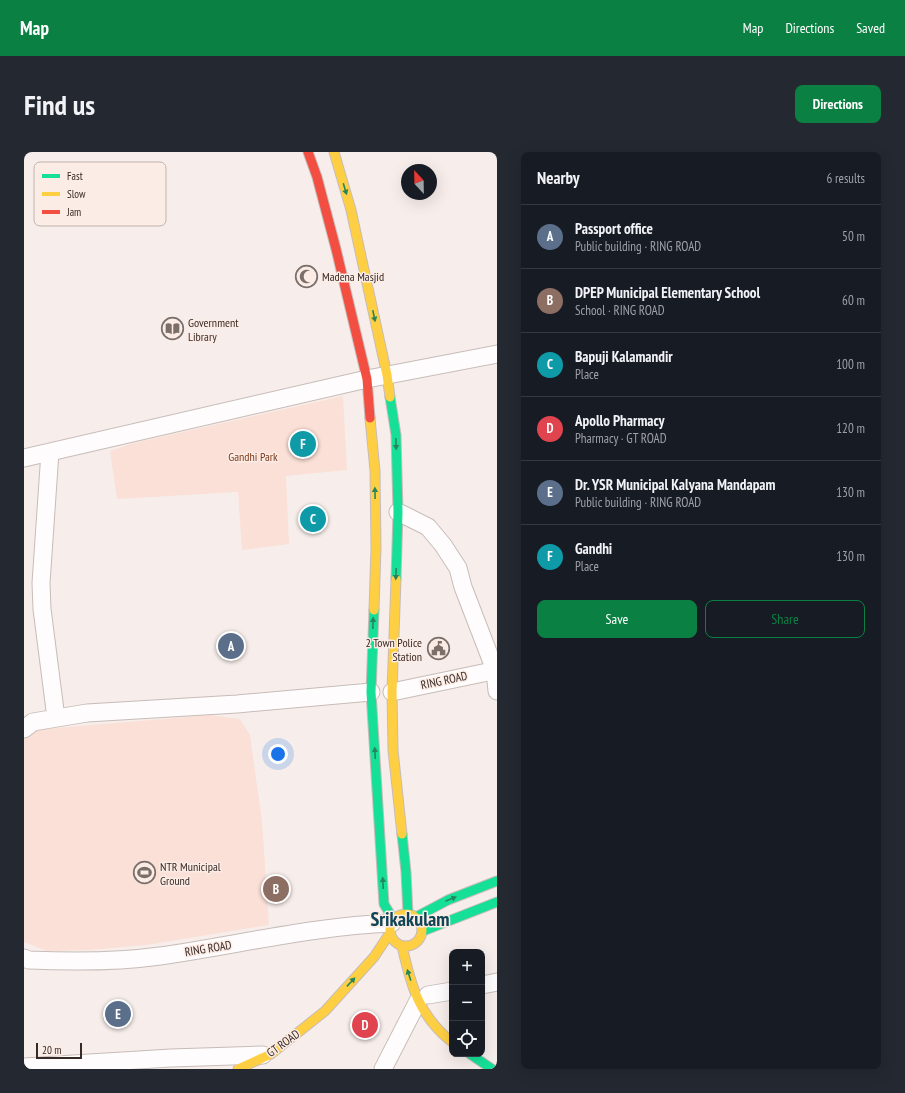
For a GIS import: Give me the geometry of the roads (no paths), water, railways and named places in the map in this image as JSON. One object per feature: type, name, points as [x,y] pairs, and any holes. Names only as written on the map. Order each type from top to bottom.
[{"type":"main road","points":[[308,152],[317,177],[368,379],[375,471],[376,547],[372,692],[384,904],[392,925],[393,939],[400,945],[413,948],[422,936],[423,931],[420,920],[412,915],[402,914],[392,925]]},
{"type":"main road","points":[[334,152],[351,210],[387,374],[396,435],[398,512],[392,692],[393,750],[412,915]]},
{"type":"main road","points":[[412,915],[497,881]]},
{"type":"main road","points":[[423,931],[497,902]]},
{"type":"main road","name":"GT ROAD","points":[[238,1069],[270,1054],[325,1011],[374,957],[392,925]]},
{"type":"main road","points":[[391,954],[400,945]]},
{"type":"main road","points":[[400,945],[407,970],[425,996],[426,1016],[434,1026],[449,1039]]},
{"type":"main road","name":"GT ROAD","points":[[325,1011],[345,1004]]},
{"type":"main road","points":[[474,1057],[492,1069]]},
{"type":"street","points":[[24,458],[387,374],[497,354]]},
{"type":"street","points":[[50,452],[41,583],[42,609],[56,718]]},
{"type":"street","points":[[398,512],[428,527],[443,545],[458,568],[463,587],[496,670],[497,691]]},
{"type":"street","name":"RING ROAD","points":[[392,692],[496,670]]},
{"type":"street","points":[[24,729],[33,722],[87,713],[237,704],[372,692]]},
{"type":"street","name":"RING ROAD","points":[[24,958],[30,960],[79,962],[158,956],[338,927],[392,925]]},
{"type":"street","points":[[485,984],[497,982]]},
{"type":"street","points":[[383,1069],[425,996],[449,992]]},
{"type":"street","points":[[24,1067],[170,1058],[270,1054]]},
{"type":"place","name":"Madena Masjid","points":[[306,276]]},
{"type":"place","name":"Government Library","points":[[172,329]]},
{"type":"place","name":"Gandhi","points":[[303,444]]},
{"type":"place","name":"Bapuji Kalamandir","points":[[313,519]]},
{"type":"place","name":"Passport office","points":[[231,646]]},
{"type":"place","name":"2 Town Police Station","points":[[438,649]]},
{"type":"place","name":"NTR Municipal Ground","points":[[145,873]]},
{"type":"place","name":"DPEP Municipal Elementary School","points":[[276,889]]},
{"type":"place","name":"Dr. YSR Municipal Kalyana Mandapam","points":[[118,1014]]},
{"type":"place","name":"Apollo Pharmacy","points":[[365,1025]]},
{"type":"district","name":"Srikakulam","points":[[410,919]]},
{"type":"park label","name":"Gandhi Park","points":[[253,456]]}]
